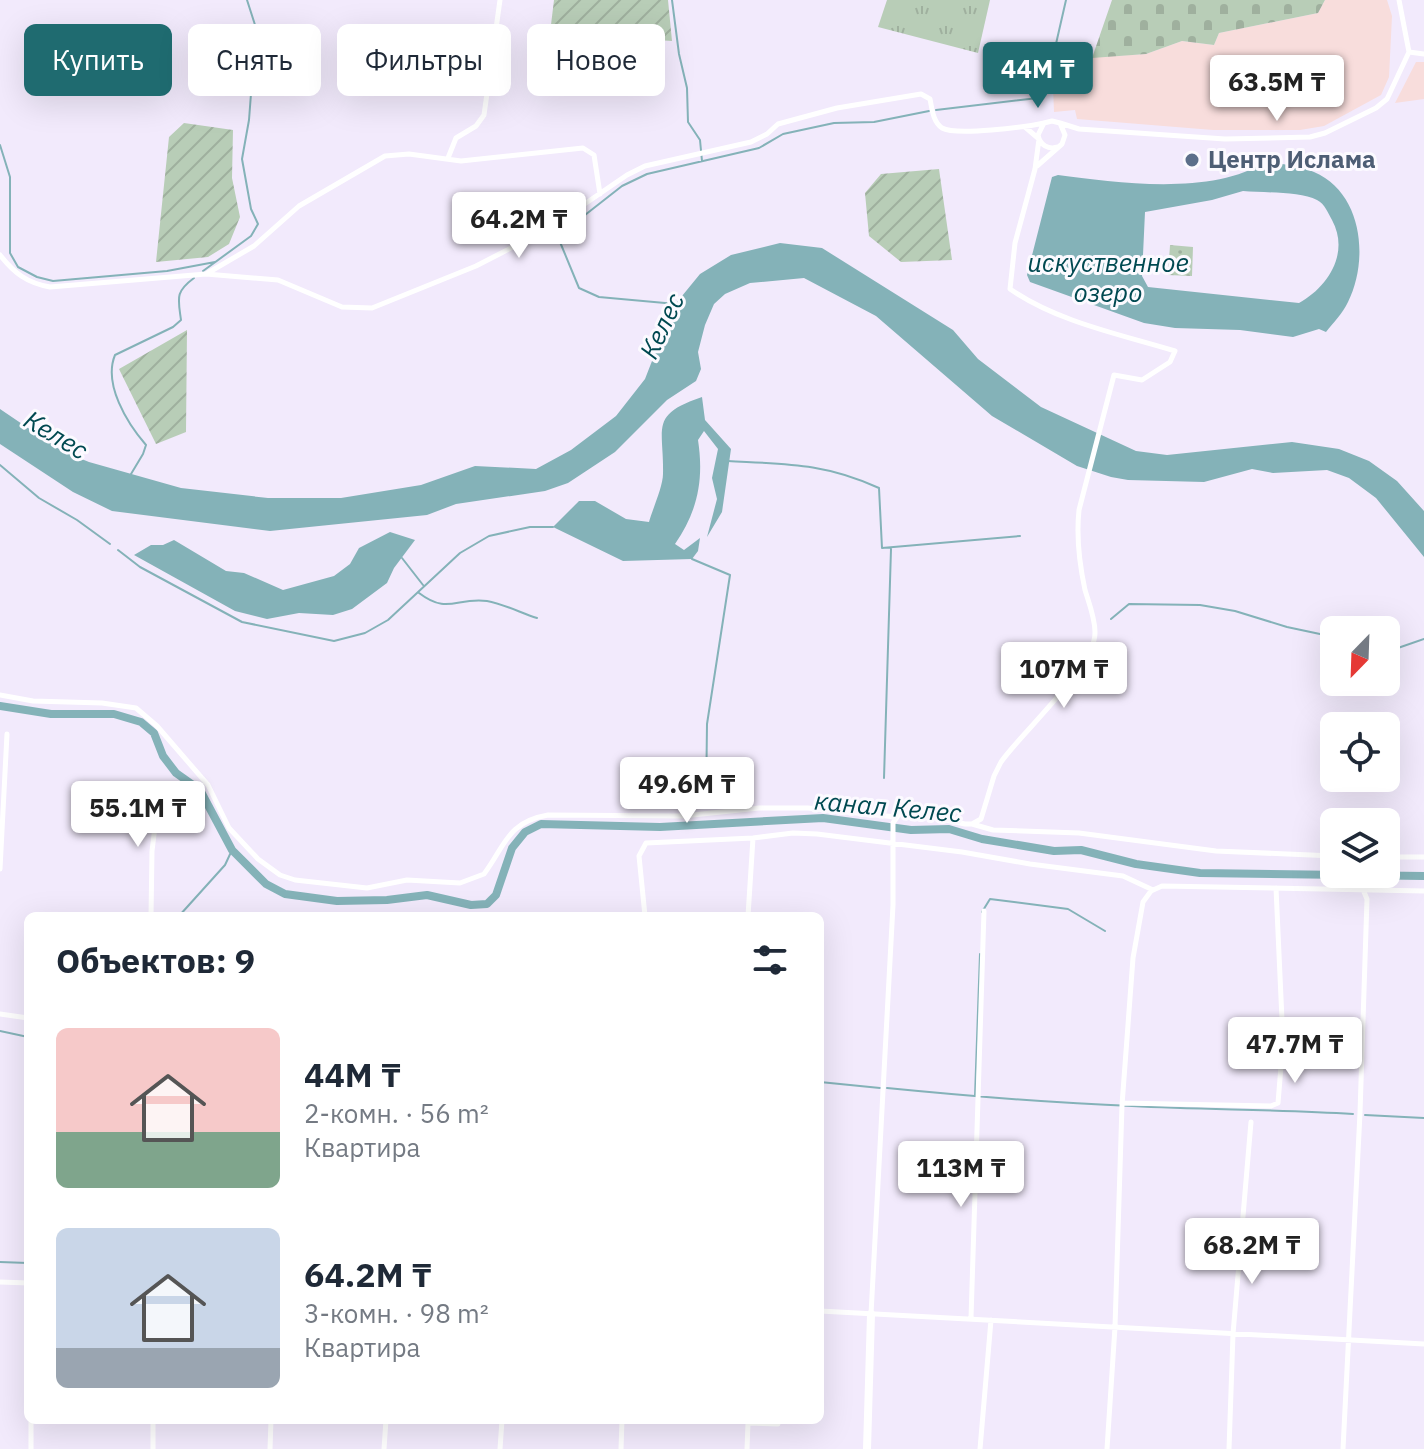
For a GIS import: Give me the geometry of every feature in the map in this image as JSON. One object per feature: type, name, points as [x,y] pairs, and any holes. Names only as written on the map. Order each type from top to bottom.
[{"type":"main road","points":[[867,1449],[871,1314]]},
{"type":"street","points":[[448,158],[456,138],[476,126],[484,115],[500,0]]},
{"type":"street","points":[[0,255],[11,270],[32,284],[50,287],[206,274],[278,280],[342,307],[372,308],[476,266],[548,229],[645,166],[751,142],[778,124],[837,108],[921,94],[930,99],[935,120],[941,128],[953,132],[1025,127],[1052,121],[1079,129],[1225,139],[1310,137],[1325,133],[1376,108],[1387,99],[1409,52],[1399,0]]},
{"type":"street","points":[[1409,52],[1424,54]]},
{"type":"street","points":[[972,824],[983,817],[1001,762],[1063,690],[1092,647],[1095,627],[1077,548],[1079,510],[1114,375],[1142,380],[1170,362],[1175,351],[1049,310],[1010,289],[1015,243],[1035,169],[1039,130],[1044,123]]},
{"type":"street","points":[[1060,123],[1065,135],[1060,145]]},
{"type":"street","points":[[1025,127],[1045,146],[1060,145]]},
{"type":"street","points":[[1035,169],[1079,129]]},
{"type":"street","points":[[206,274],[254,246],[299,206],[385,156],[409,154],[461,161],[583,148],[594,155],[600,194]]},
{"type":"street","points":[[0,695],[33,701],[102,703],[136,708],[157,726],[208,785],[229,828],[248,850],[269,868],[295,880],[367,888],[407,880],[460,883],[484,874],[512,831],[532,819],[548,815],[683,816],[759,808],[808,808],[894,820]]},
{"type":"street","points":[[0,869],[7,734]]},
{"type":"street","points":[[151,912],[152,851],[160,786]]},
{"type":"street","points":[[871,1314],[893,905],[891,836],[894,820],[902,813],[915,812],[993,830],[1079,833],[1216,851],[1320,855]]},
{"type":"street","points":[[645,912],[640,869],[641,849],[648,842],[753,838],[793,833],[1123,876],[1153,890]]},
{"type":"street","points":[[748,912],[753,838]]},
{"type":"street","points":[[1400,857],[1424,857]]},
{"type":"street","points":[[1107,1449],[1115,1327],[1122,1106],[1133,958],[1143,902],[1153,890],[1162,886],[1424,891]]},
{"type":"street","points":[[1122,1106],[1271,1106],[1278,1103],[1283,1042],[1276,888]]},
{"type":"street","points":[[1343,1449],[1365,993],[1367,899],[1364,892]]},
{"type":"street","points":[[971,1318],[984,911]]},
{"type":"street","points":[[0,1014],[24,1017]]},
{"type":"street","points":[[1229,1449],[1233,1334],[1251,1122]]},
{"type":"street","points":[[0,1282],[24,1283]]},
{"type":"street","points":[[824,1311],[1424,1344]]},
{"type":"street","points":[[980,1449],[991,1320]]},
{"type":"street","points":[[31,1424],[31,1449]]},
{"type":"street","points":[[153,1424],[153,1449]]},
{"type":"street","points":[[270,1449],[271,1424]]},
{"type":"street","points":[[384,1449],[386,1424]]},
{"type":"street","points":[[500,1449],[502,1424]]},
{"type":"street","points":[[621,1449],[622,1424]]},
{"type":"street","points":[[747,1449],[748,1424]]},
{"type":"shaded area","points":[[1325,0],[1387,0],[1392,16],[1389,77],[1381,95],[1324,126],[1300,130],[1213,130],[1077,119],[1075,110],[1054,112],[1053,86],[1062,59],[1146,54],[1182,41],[1214,45],[1219,33],[1318,13]]},
{"type":"shaded area","points":[[1416,62],[1424,62],[1424,99],[1395,103]]},
{"type":"green space","points":[[554,0],[668,0],[672,41],[665,41],[665,24],[551,24]]},
{"type":"green space","points":[[887,0],[990,0],[978,53],[878,27]]},
{"type":"green space","points":[[1112,0],[1325,0],[1318,13],[1219,33],[1214,45],[1182,41],[1146,54],[1092,58]]},
{"type":"green space","points":[[184,123],[233,130],[232,178],[240,217],[229,244],[208,257],[156,262],[169,137]]},
{"type":"green space","points":[[939,169],[952,260],[901,262],[869,236],[865,193],[881,174]]},
{"type":"green space","points":[[1170,245],[1193,247],[1192,276],[1168,275]]},
{"type":"green space","points":[[187,330],[186,432],[156,444],[119,369]]},
{"type":"water","name":"искуственное озеро","points":[[1266,161],[1309,170],[1330,182],[1343,195],[1352,211],[1359,248],[1355,285],[1346,306],[1326,332],[1319,329],[1293,337],[1144,323],[1030,282],[1027,275],[1052,177],[1165,184],[1220,179],[1245,172]],"holes":[[[1243,191],[1301,195],[1324,206],[1337,232],[1339,245],[1333,268],[1319,288],[1299,303],[1148,287],[1142,276],[1145,212]]]},
{"type":"water","name":"Келес","points":[[780,243],[822,248],[953,330],[978,359],[1041,407],[1136,451],[1167,455],[1292,442],[1339,449],[1369,461],[1397,481],[1424,511],[1424,557],[1376,498],[1349,478],[1327,470],[1273,473],[1252,469],[1204,482],[1128,480],[1077,466],[992,416],[876,316],[804,278],[750,283],[725,294],[714,304],[705,325],[698,352],[701,369],[696,381],[667,400],[615,452],[568,483],[545,491],[456,504],[427,515],[270,531],[112,511],[73,492],[0,444],[0,409],[62,451],[89,462],[181,488],[268,498],[341,498],[421,485],[475,466],[536,469],[571,450],[616,416],[645,379],[673,307],[700,274],[731,255]]},
{"type":"water","points":[[702,397],[705,420],[731,449],[722,512],[707,537],[717,499],[712,478],[718,449],[704,431],[698,440],[700,468],[697,494],[689,519],[675,544],[684,550],[700,538],[698,551],[692,559],[623,561],[553,527],[579,501],[595,501],[626,519],[649,522],[663,479],[663,425],[674,410]]},
{"type":"water","points":[[390,532],[415,540],[387,583],[352,609],[333,615],[299,613],[267,619],[235,611],[134,555],[151,545],[163,545],[174,540],[226,571],[244,573],[283,590],[334,576],[350,564],[359,548]]},
{"type":"waterway","points":[[203,271],[251,236],[258,224],[251,209],[242,159],[249,120],[256,28],[247,0]]},
{"type":"waterway","points":[[672,0],[687,88],[688,122],[700,140],[702,161]]},
{"type":"waterway","points":[[936,110],[1038,98],[1045,92],[1066,0]]},
{"type":"waterway","points":[[676,304],[599,297],[579,288],[560,242],[562,233],[622,186],[647,174],[759,148],[783,134],[834,123],[874,122],[929,111]]},
{"type":"waterway","points":[[0,145],[10,177],[10,253],[18,267],[53,281],[167,271],[215,262]]},
{"type":"waterway","points":[[131,474],[146,445],[119,403],[112,378],[115,355],[173,327],[181,320],[179,296],[194,278]]},
{"type":"waterway","points":[[728,461],[823,469],[879,488],[882,548],[1020,536]]},
{"type":"waterway","points":[[0,465],[39,498],[110,544]]},
{"type":"waterway","points":[[118,550],[140,567],[242,622],[334,641],[365,633],[388,620],[460,553],[489,536],[530,527],[553,527]]},
{"type":"waterway","points":[[884,778],[891,549]]},
{"type":"waterway","points":[[402,558],[423,585]]},
{"type":"waterway","points":[[692,559],[730,575],[707,724],[706,804]]},
{"type":"waterway","points":[[419,593],[445,604],[487,601],[537,618]]},
{"type":"waterway","points":[[1111,619],[1129,604],[1200,605],[1320,634]]},
{"type":"waterway","points":[[1400,647],[1424,639]]},
{"type":"waterway","name":"канал Келес","points":[[0,706],[51,714],[114,714],[141,722],[154,733],[163,756],[176,773],[200,790],[232,850],[266,884],[285,894],[337,901],[427,895],[471,905],[487,904],[496,895],[512,848],[525,832],[541,824],[660,827],[823,818],[911,830],[949,829],[982,839],[1054,851],[1081,850],[1136,864],[1200,873],[1424,876]]},
{"type":"waterway","points":[[183,912],[225,865],[232,850]]},
{"type":"waterway","points":[[982,912],[990,899],[1068,909],[1105,931]]},
{"type":"waterway","points":[[975,1096],[980,954]]},
{"type":"waterway","points":[[0,1031],[24,1036]]},
{"type":"waterway","points":[[824,1082],[880,1088]]},
{"type":"waterway","points":[[887,1088],[1071,1103],[1353,1114]]},
{"type":"waterway","points":[[1365,1115],[1424,1118]]},
{"type":"waterway","points":[[0,1262],[24,1263]]},
{"type":"place","name":"Центр Ислама","points":[[1192,160]]}]
